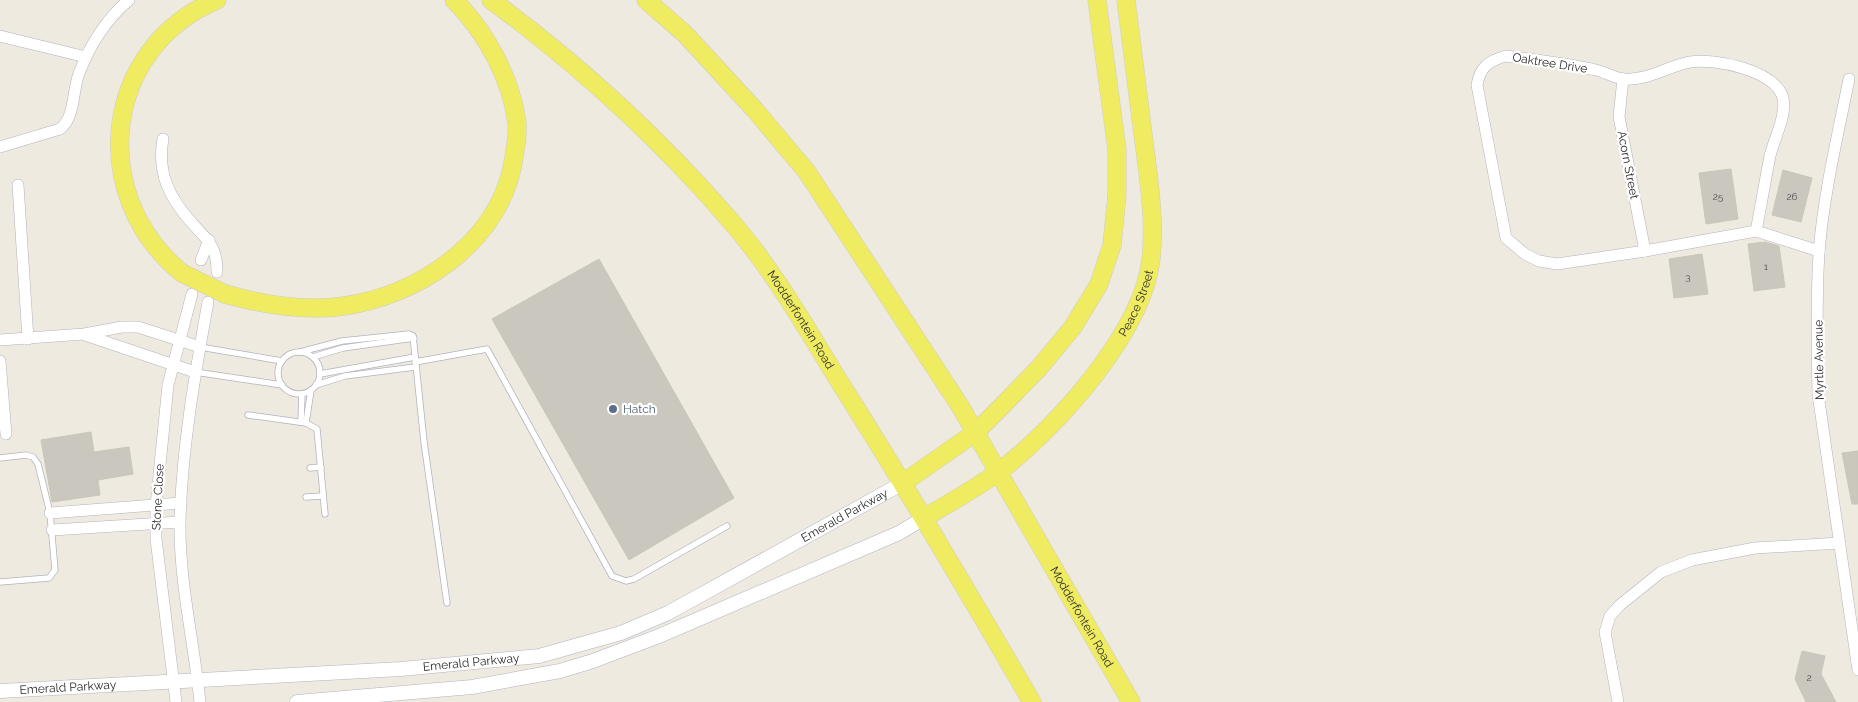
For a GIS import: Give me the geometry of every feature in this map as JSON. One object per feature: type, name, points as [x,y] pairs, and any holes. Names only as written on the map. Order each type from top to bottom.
[{"type":"main road","points":[[218,0],[184,18],[162,36],[145,58],[123,110],[118,142],[122,178],[132,210],[148,239],[164,259],[182,273],[225,294],[279,306],[311,309],[344,306],[396,292],[450,262],[471,244],[488,224],[502,198],[516,151],[517,123],[508,85],[490,48],[469,15],[454,0]]},
{"type":"main road","name":"Modderfontein Road","points":[[491,0],[540,36],[611,96],[730,219],[778,283],[904,483],[1032,702]]},
{"type":"main road","name":"Modderfontein Road","points":[[646,0],[692,41],[755,110],[807,172],[976,432],[1131,702]]},
{"type":"main road","name":"Peace Street","points":[[924,518],[999,472],[1024,452],[1079,394],[1120,338],[1138,302],[1150,261],[1153,217],[1126,0]]},
{"type":"main road","points":[[904,483],[976,432],[1039,368],[1074,327],[1099,284],[1109,252],[1117,195],[1117,150],[1097,2]]},
{"type":"street","points":[[0,147],[60,129],[66,125],[75,84],[86,57],[106,23],[129,0]]},
{"type":"street","points":[[0,36],[86,57]]},
{"type":"street","name":"Oaktree Drive","points":[[1756,231],[1771,155],[1784,108],[1783,98],[1771,80],[1760,73],[1705,61],[1684,64],[1638,78],[1624,79],[1597,70],[1506,56],[1493,59],[1485,65],[1479,74],[1477,85],[1506,238],[1515,247],[1539,261],[1557,264],[1756,231],[1819,251]]},
{"type":"street","name":"Acorn Street","points":[[1624,79],[1619,117],[1644,251]]},
{"type":"street","name":"Myrtle Avenue","points":[[1849,79],[1833,161],[1819,251],[1818,394],[1858,670]]},
{"type":"street","points":[[163,139],[160,157],[167,184],[182,211],[208,240],[217,258],[217,272]]},
{"type":"street","points":[[18,185],[28,339]]},
{"type":"street","points":[[201,260],[208,240]]},
{"type":"street","name":"Stone Close","points":[[176,702],[156,523],[156,505],[172,365],[192,294]]},
{"type":"street","name":"Stone Close","points":[[200,702],[184,573],[180,522],[186,442],[195,372],[208,302]]},
{"type":"street","points":[[0,340],[84,334],[122,327],[138,327],[179,338],[200,347]]},
{"type":"street","points":[[84,334],[195,372]]},
{"type":"street","points":[[0,361],[6,434]]},
{"type":"street","name":"Emerald Parkway","points":[[0,691],[174,683],[488,662],[538,656],[578,647],[621,633],[668,613],[904,483]]},
{"type":"street","points":[[50,513],[181,503]]},
{"type":"street","name":"Emerald Parkway","points":[[297,702],[472,687],[568,669],[659,636],[898,533],[924,518]]},
{"type":"street","points":[[52,530],[180,522]]},
{"type":"street","points":[[1618,702],[1606,632],[1610,616],[1620,605],[1661,572],[1692,560],[1755,548],[1840,543]]},
{"type":"lane","points":[[313,357],[319,367],[320,374],[316,385],[311,390],[302,394],[291,393],[282,385],[278,373],[282,361],[287,356],[342,341],[409,334],[414,338],[415,362],[447,603]]},
{"type":"lane","points":[[300,352],[313,357],[343,348],[414,338]]},
{"type":"lane","points":[[200,347],[282,361]]},
{"type":"lane","points":[[316,385],[346,376],[487,349],[612,576],[626,580],[634,579],[727,526]]},
{"type":"lane","points":[[320,374],[415,362]]},
{"type":"lane","points":[[195,372],[282,385]]},
{"type":"lane","points":[[304,422],[311,390]]},
{"type":"lane","points":[[302,394],[304,422]]},
{"type":"lane","points":[[248,415],[304,422],[312,425],[319,435],[325,514]]},
{"type":"lane","points":[[0,458],[26,455],[34,457],[38,464],[50,513],[55,570],[54,575],[49,578],[0,582]]},
{"type":"lane","points":[[310,468],[321,467]]},
{"type":"lane","points":[[306,497],[323,496]]},
{"type":"building","points":[[1731,169],[1738,219],[1706,224],[1699,173]]},
{"type":"building","points":[[1783,170],[1812,178],[1801,222],[1772,215]]},
{"type":"building","points":[[1765,242],[1779,246],[1785,287],[1754,291],[1748,244]]},
{"type":"building","points":[[1702,254],[1708,294],[1674,298],[1669,259]]},
{"type":"building","name":"Hatch","points":[[599,259],[734,498],[629,560],[492,319]]},
{"type":"building","points":[[91,432],[94,452],[129,447],[133,474],[98,480],[100,495],[52,502],[41,440]]},
{"type":"building","points":[[1858,451],[1858,504],[1852,504],[1842,453]]},
{"type":"building","points":[[1802,651],[1825,656],[1821,674],[1836,702],[1806,702],[1795,679]]},
{"type":"place","name":"Hatch","points":[[613,409]]}]
